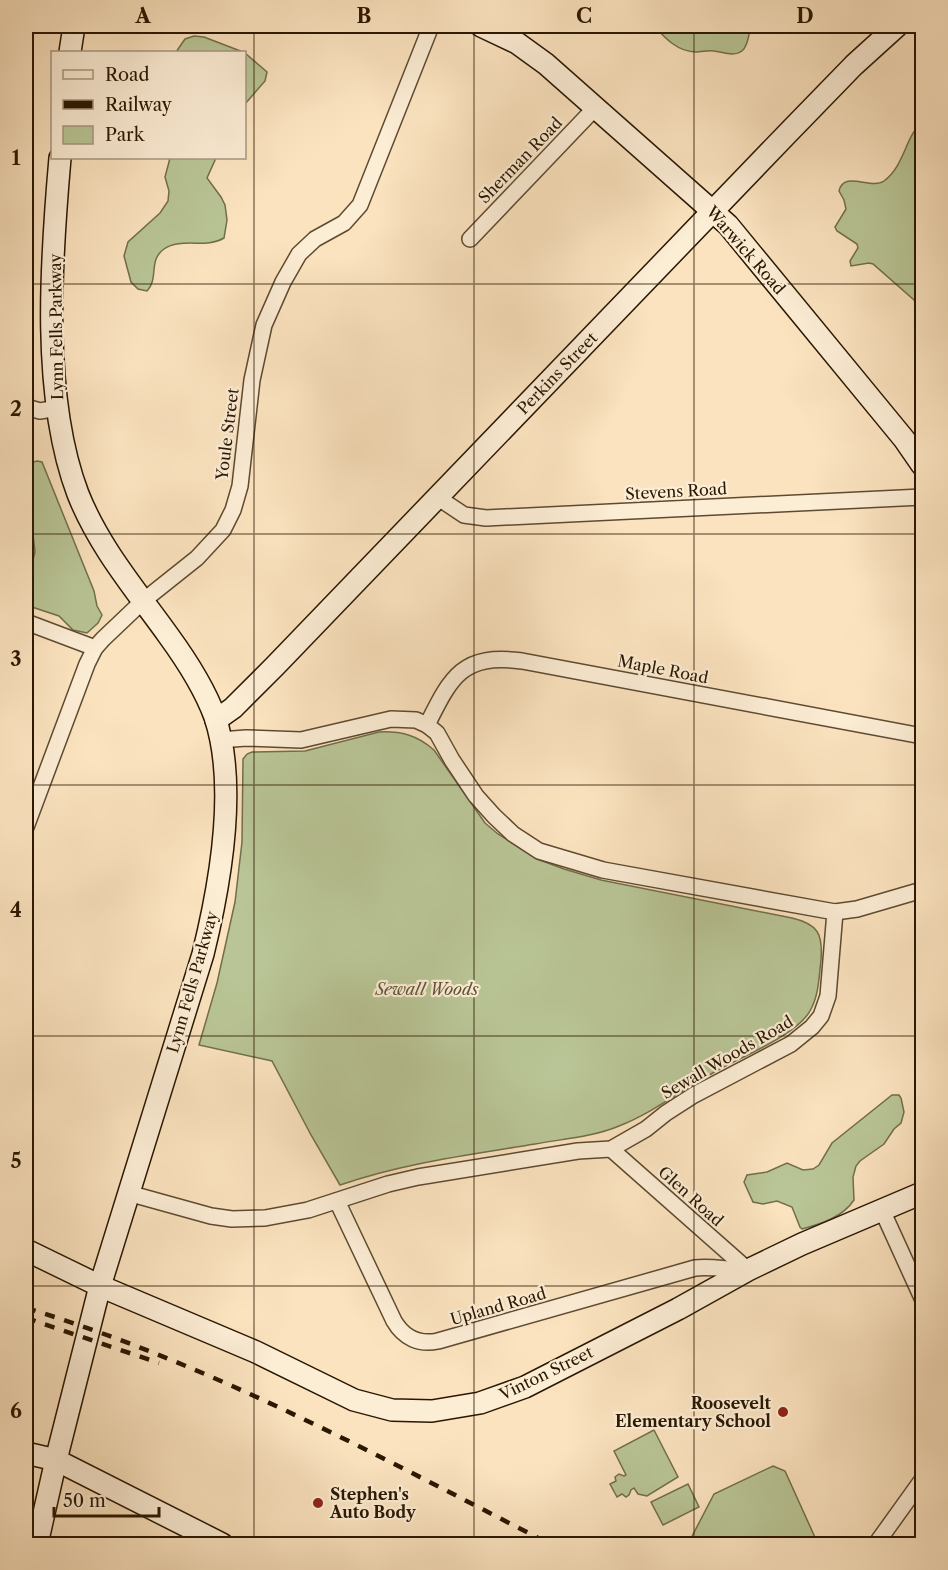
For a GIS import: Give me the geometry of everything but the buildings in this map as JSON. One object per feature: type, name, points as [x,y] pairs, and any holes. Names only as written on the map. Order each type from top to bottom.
[{"type":"street","points":[[70,51],[74,26]]},
{"type":"street","name":"Youle Street","points":[[26,827],[95,648],[143,601],[197,558],[217,538],[229,520],[240,486],[256,356],[264,325],[283,282],[299,254],[315,239],[344,223],[360,205],[431,26]]},
{"type":"street","name":"Warwick Road","points":[[481,26],[510,39],[535,56],[714,210],[757,259],[922,465]]},
{"type":"street","name":"Perkins Street","points":[[218,730],[233,708],[854,65],[897,26]]},
{"type":"street","name":"Sherman Road","points":[[470,238],[596,107]]},
{"type":"street","name":"Lynn Fells Parkway","points":[[37,1545],[100,1286],[195,981],[211,921],[224,824],[224,778],[218,730],[206,695],[195,674],[110,556],[84,508],[70,467],[58,408],[54,357],[53,298],[60,159]]},
{"type":"street","points":[[26,407],[40,411],[58,408]]},
{"type":"street","name":"Stevens Road","points":[[437,497],[464,515],[486,518],[922,496]]},
{"type":"street","points":[[26,621],[95,648]]},
{"type":"street","name":"Maple Road","points":[[427,725],[446,688],[458,674],[473,664],[500,659],[534,663],[922,736]]},
{"type":"street","points":[[218,730],[246,738],[301,740],[391,719],[410,719],[427,725],[437,733],[476,796],[513,834],[539,851],[603,870],[835,912],[857,909],[922,890]]},
{"type":"street","name":"Sewall Woods Road","points":[[128,1193],[185,1210],[232,1219],[275,1217],[301,1212],[388,1184],[418,1177],[578,1151],[611,1149],[646,1129],[694,1095],[791,1044],[812,1027],[820,1016],[828,996],[835,912]]},
{"type":"street","name":"Glen Road","points":[[611,1149],[748,1270]]},
{"type":"street","name":"Vinton Street","points":[[26,1251],[100,1286],[256,1352],[354,1400],[392,1410],[420,1411],[462,1407],[519,1390],[678,1309],[748,1270],[802,1244],[922,1193]]},
{"type":"street","name":"Upland Road","points":[[337,1201],[394,1322],[404,1334],[423,1342],[438,1341],[695,1268],[748,1270]]},
{"type":"street","points":[[882,1210],[922,1298]]},
{"type":"street","points":[[26,1454],[56,1460],[222,1545]]},
{"type":"street","points":[[876,1545],[922,1480]]},
{"type":"green space","points":[[654,26],[751,26],[744,49],[732,54],[683,50],[667,40]]},
{"type":"green space","points":[[194,36],[204,37],[240,51],[177,51],[185,39]]},
{"type":"green space","points":[[246,54],[267,72],[265,81],[246,103]]},
{"type":"green space","points":[[922,122],[922,242],[919,257],[922,264],[922,315],[914,300],[873,264],[851,266],[850,261],[858,248],[857,244],[837,231],[835,227],[846,209],[839,191],[842,185],[852,181],[879,183],[884,181],[896,167],[916,128]]},
{"type":"green space","points":[[170,159],[216,159],[207,178],[225,205],[227,220],[224,238],[209,243],[178,244],[159,253],[151,286],[147,291],[138,289],[131,282],[124,256],[128,242],[160,213],[168,201],[169,191],[165,177]]},
{"type":"green space","points":[[33,462],[42,462],[102,615],[98,623],[87,633],[73,630],[59,616],[32,607],[26,600],[26,588],[35,552],[29,500]]},
{"type":"green space","name":"Sewall Woods","points":[[379,732],[408,735],[428,745],[434,750],[485,823],[537,859],[601,880],[808,923],[817,932],[821,943],[819,979],[811,1009],[796,1027],[771,1043],[709,1075],[645,1114],[609,1130],[412,1165],[340,1185],[272,1061],[199,1045],[217,983],[235,902],[242,842],[243,759],[252,752],[305,751]]},
{"type":"green space","points":[[892,1095],[899,1095],[901,1098],[904,1112],[901,1123],[884,1144],[856,1166],[853,1177],[854,1200],[844,1211],[824,1222],[802,1229],[792,1207],[777,1201],[763,1204],[753,1202],[744,1182],[747,1175],[767,1172],[787,1163],[803,1170],[813,1169],[819,1165],[832,1143]]},
{"type":"green space","points":[[654,1430],[678,1477],[647,1496],[638,1494],[634,1488],[626,1497],[622,1494],[617,1497],[610,1484],[616,1481],[615,1477],[619,1474],[626,1475],[614,1451]]},
{"type":"green space","points":[[773,1466],[785,1471],[818,1544],[688,1544],[714,1494]]},
{"type":"green space","points":[[688,1484],[699,1507],[663,1525],[651,1502]]},
{"type":"railway","points":[[26,1308],[162,1356],[228,1384],[357,1445],[550,1544]]},
{"type":"railway","points":[[26,1318],[159,1363]]},
{"type":"place","name":"Roosevelt Elementary School","points":[[783,1412]]},
{"type":"place","name":"Stephen's Auto Body","points":[[318,1503]]}]
